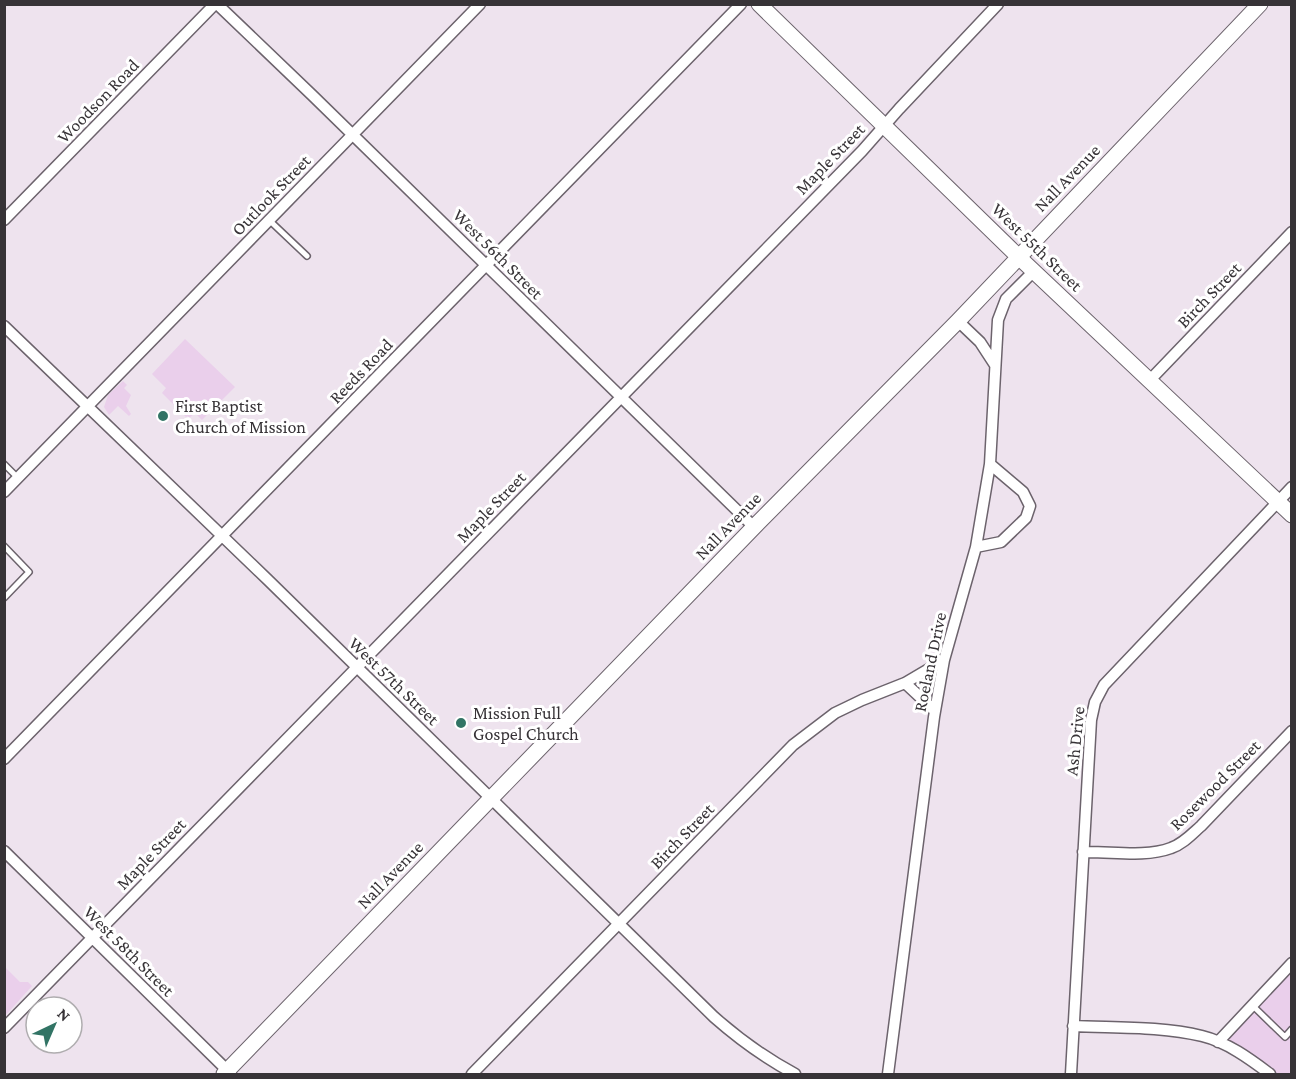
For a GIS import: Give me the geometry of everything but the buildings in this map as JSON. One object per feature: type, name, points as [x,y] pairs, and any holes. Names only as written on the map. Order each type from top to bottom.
[{"type":"street","name":"West 56th Street","points":[[216,4],[754,527]]},
{"type":"street","name":"Woodson Road","points":[[4,220],[216,4]]},
{"type":"street","name":"Outlook Street","points":[[4,492],[480,4]]},
{"type":"street","name":"Reeds Road","points":[[4,759],[741,4]]},
{"type":"street","name":"West 55th Street","points":[[759,4],[1034,272],[1292,514]]},
{"type":"street","name":"Maple Street","points":[[4,1028],[862,151],[998,4]]},
{"type":"street","name":"Nall Avenue","points":[[227,1073],[754,527],[958,321],[1260,4]]},
{"type":"street","name":"Birch Street","points":[[1150,380],[1292,232]]},
{"type":"street","name":"Roeland Drive","points":[[888,1074],[935,711],[944,660],[976,547],[990,464],[998,320],[1006,299],[1034,272]]},
{"type":"street","points":[[958,321],[980,342],[995,365]]},
{"type":"street","name":"West 57th Street","points":[[4,327],[740,1040],[769,1061],[795,1074]]},
{"type":"street","points":[[976,547],[1001,542],[1026,518],[1030,506],[1023,492],[990,464]]},
{"type":"street","name":"Ash Drive","points":[[1071,1074],[1091,720],[1095,702],[1104,685],[1292,487]]},
{"type":"street","name":"Birch Street","points":[[472,1074],[793,745],[835,713],[905,683],[944,660]]},
{"type":"street","points":[[905,683],[935,711]]},
{"type":"street","name":"Rosewood Street","points":[[1083,852],[1156,852],[1173,848],[1188,839],[1292,731]]},
{"type":"street","name":"West 58th Street","points":[[4,851],[227,1073]]},
{"type":"street","points":[[1218,1042],[1292,963]]},
{"type":"street","points":[[1073,1026],[1174,1032],[1202,1036],[1252,1060],[1270,1074]]},
{"type":"street","points":[[481,1066],[489,1074]]},
{"type":"lane","points":[[269,220],[308,256]]},
{"type":"lane","points":[[4,464],[18,478]]},
{"type":"lane","points":[[4,546],[29,572],[4,598]]},
{"type":"lane","points":[[1252,1005],[1292,1043]]},
{"type":"lane","points":[[1285,1036],[1292,1029]]},
{"type":"shaded area","points":[[185,339],[235,387],[202,420],[195,413],[189,418],[186,417],[162,393],[166,388],[152,374]]},
{"type":"shaded area","points":[[123,381],[127,385],[124,388],[131,395],[126,406],[131,414],[129,416],[118,406],[109,415],[104,407],[108,395]]},
{"type":"shaded area","points":[[1291,963],[1291,1074],[1271,1074],[1218,1042]]},
{"type":"shaded area","points":[[5,967],[20,982],[28,982],[32,986],[5,1016]]},
{"type":"place","name":"First Baptist Church of Mission","points":[[163,416]]},
{"type":"place","name":"Mission Full Gospel Church","points":[[461,723]]}]
